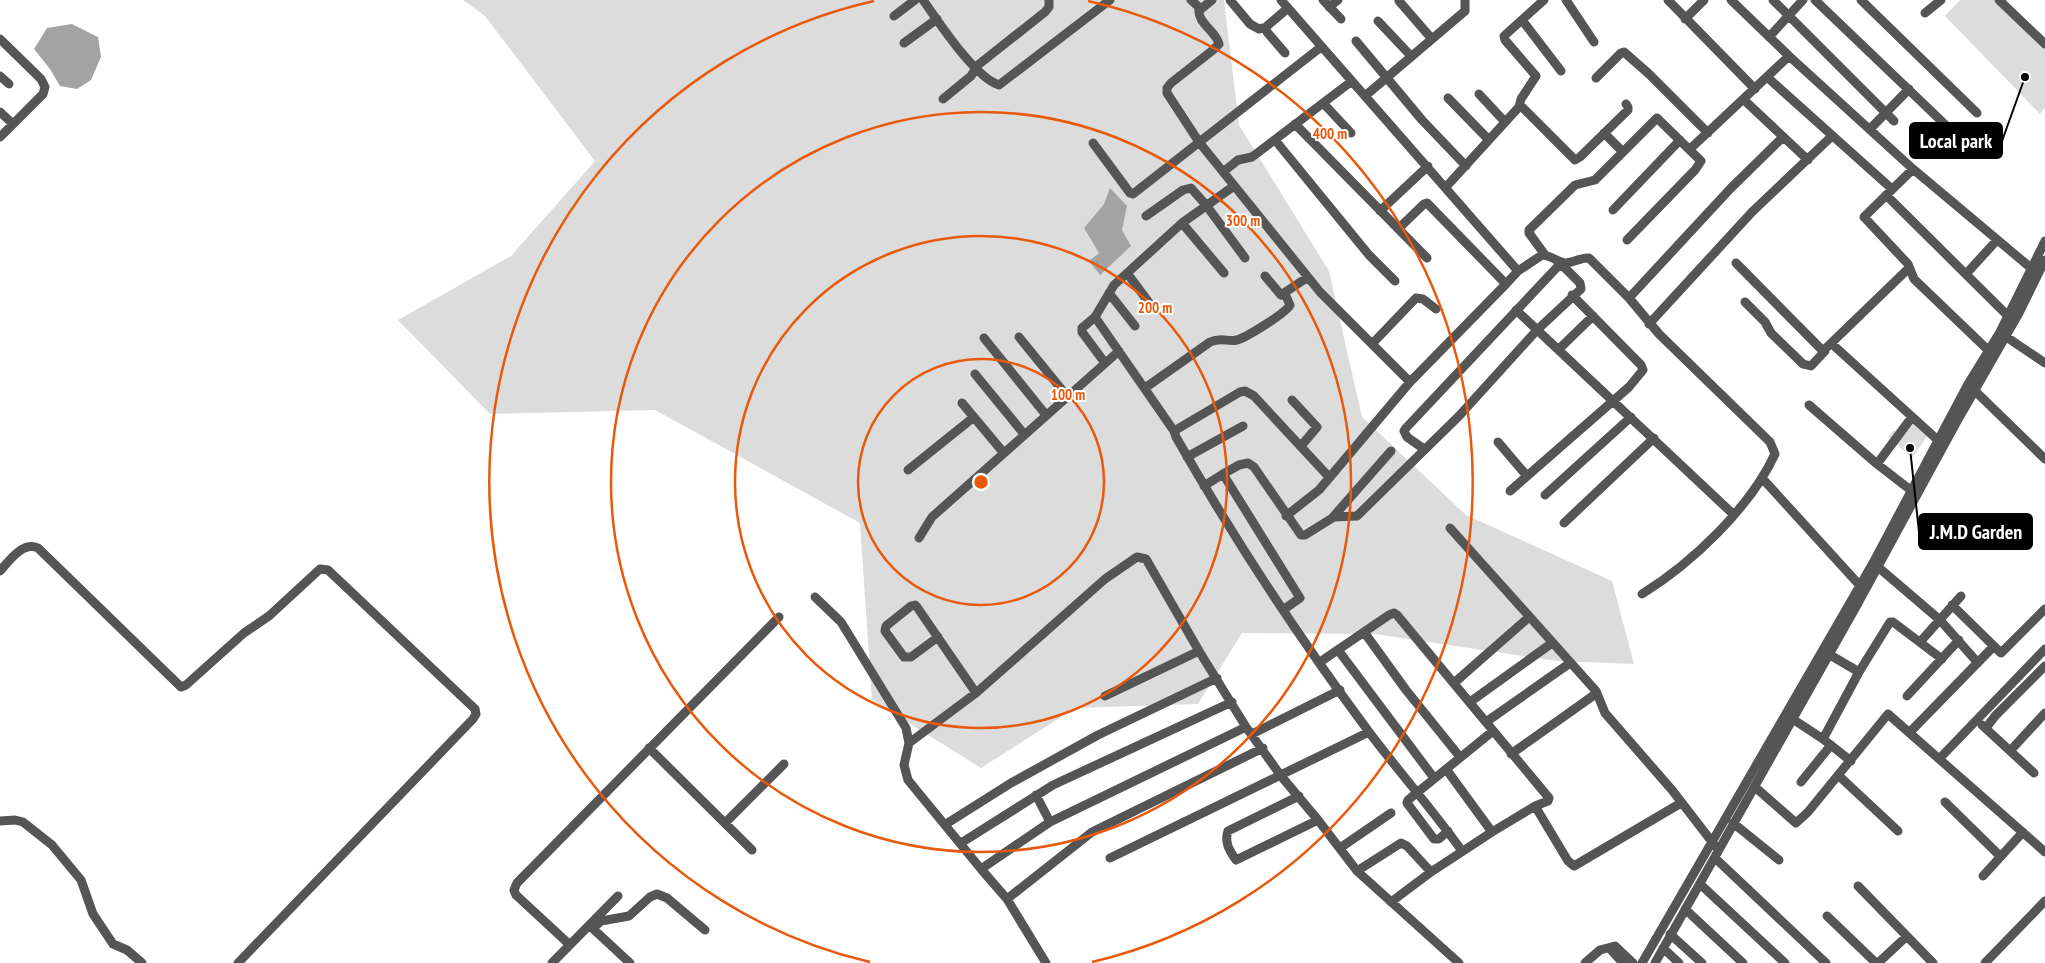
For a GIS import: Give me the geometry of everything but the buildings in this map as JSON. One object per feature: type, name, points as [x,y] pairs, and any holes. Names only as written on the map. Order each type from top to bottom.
[{"type":"street","points":[[894,16],[915,0]]},
{"type":"street","points":[[923,0],[956,46],[991,81],[999,85],[1110,0]]},
{"type":"street","points":[[943,99],[972,76],[976,67],[1049,4],[1058,0]]},
{"type":"street","points":[[1191,0],[1199,9],[1200,17],[1218,39],[1218,44],[1171,83],[1166,90],[1199,142],[1320,292],[1410,382]]},
{"type":"street","points":[[1199,9],[1212,0]]},
{"type":"street","points":[[1230,0],[1250,24],[1259,28],[1266,27],[1288,8]]},
{"type":"street","points":[[1281,0],[1518,271]]},
{"type":"street","points":[[1338,0],[1326,4],[1341,19]]},
{"type":"street","points":[[1366,96],[1465,10],[1465,0]]},
{"type":"street","points":[[1446,187],[1519,107],[1521,99],[1535,80],[1536,76],[1505,40],[1504,36],[1544,0]]},
{"type":"street","points":[[1566,0],[1594,42]]},
{"type":"street","points":[[1668,0],[1754,89]]},
{"type":"street","points":[[1685,19],[1704,0]]},
{"type":"street","points":[[1731,0],[1789,56],[1913,168],[2031,268]]},
{"type":"street","points":[[1773,0],[1894,120]]},
{"type":"street","points":[[1769,37],[1803,0]]},
{"type":"street","points":[[1815,0],[1956,135]]},
{"type":"street","points":[[1861,0],[1977,113]]},
{"type":"street","points":[[1925,12],[1941,0]]},
{"type":"street","points":[[1999,0],[2045,44]]},
{"type":"street","points":[[1399,1],[1432,39]]},
{"type":"street","points":[[904,43],[937,20]]},
{"type":"street","points":[[1378,20],[1411,56]]},
{"type":"street","points":[[1522,20],[1561,70]]},
{"type":"street","points":[[1266,27],[1267,32],[1285,54]]},
{"type":"street","points":[[0,39],[41,78],[45,87],[43,94],[0,137]]},
{"type":"street","points":[[1356,41],[1422,120],[1466,166]]},
{"type":"street","points":[[1093,143],[1132,194],[1321,47]]},
{"type":"street","points":[[1596,78],[1621,52],[1624,52],[1649,74],[1708,133]]},
{"type":"street","points":[[1690,149],[1789,56]]},
{"type":"street","points":[[0,76],[9,84]]},
{"type":"street","points":[[1767,77],[1832,136],[1889,192],[2007,315]]},
{"type":"street","points":[[1223,172],[1238,160],[1252,157],[1352,81]]},
{"type":"street","points":[[1870,129],[1908,90]]},
{"type":"street","points":[[1479,94],[1505,122]]},
{"type":"street","points":[[1448,98],[1489,140]]},
{"type":"street","points":[[1744,99],[1808,160]]},
{"type":"street","points":[[1323,103],[1351,133]]},
{"type":"street","points":[[1519,107],[1522,107],[1575,160],[1628,110],[1626,104]]},
{"type":"street","points":[[0,112],[13,124]]},
{"type":"street","points":[[1332,517],[1360,514],[1459,416],[1537,330],[1572,295],[1581,289],[1581,285],[1562,263],[1545,255],[1528,233],[1529,230],[1577,184],[1595,180],[1657,118],[1700,159],[1700,165],[1627,240]]},
{"type":"street","points":[[1295,124],[1398,230],[1428,258]]},
{"type":"street","points":[[1604,133],[1622,151]]},
{"type":"street","points":[[1649,324],[1752,212],[1832,136]]},
{"type":"street","points":[[1629,298],[1730,189],[1783,137]]},
{"type":"street","points":[[1275,140],[1369,255],[1396,281]]},
{"type":"street","points":[[1613,210],[1680,140]]},
{"type":"street","points":[[1380,211],[1428,166]]},
{"type":"street","points":[[1913,168],[1864,217],[1908,264],[1914,279],[1989,351]]},
{"type":"street","points":[[1105,363],[1082,332],[1082,328],[1095,317],[1114,285],[1182,223],[1234,186]]},
{"type":"street","points":[[1146,216],[1187,188],[1190,188],[1206,205],[1245,258]]},
{"type":"street","points":[[1398,230],[1427,203],[1506,284]]},
{"type":"street","points":[[1182,223],[1224,273]]},
{"type":"street","points":[[1966,274],[1997,240]]},
{"type":"street","points":[[1642,963],[1789,717],[1862,588],[1989,351],[2003,334],[2007,315],[2045,241]]},
{"type":"street","points":[[1286,516],[1315,494],[1410,382],[1518,271],[1545,255]]},
{"type":"street","points":[[1424,449],[1407,437],[1404,431],[1406,428],[1562,263],[1589,258],[1629,298],[1649,324],[1770,442],[1775,454],[1762,478],[1733,514],[1706,543],[1662,582],[1642,594]]},
{"type":"street","points":[[1971,387],[2045,260]]},
{"type":"street","points":[[1736,263],[1821,350],[1825,351]]},
{"type":"street","points":[[1745,302],[1765,322],[1771,333],[1803,364],[1810,366],[1909,268]]},
{"type":"street","points":[[1127,274],[1153,308]]},
{"type":"street","points":[[1265,276],[1279,294],[1284,294],[1308,277]]},
{"type":"street","points":[[1109,293],[1135,326]]},
{"type":"street","points":[[1145,388],[1210,342],[1218,339],[1236,340],[1282,314],[1290,305],[1284,294]]},
{"type":"street","points":[[1510,491],[1642,373],[1643,368],[1572,295]]},
{"type":"street","points":[[1372,344],[1416,298],[1423,299],[1436,309]]},
{"type":"street","points":[[1516,310],[1733,514]]},
{"type":"street","points":[[1559,349],[1593,316]]},
{"type":"street","points":[[1095,317],[1174,431],[1204,486],[1283,610],[1369,732],[1462,851]]},
{"type":"street","points":[[2003,334],[2045,363]]},
{"type":"street","points":[[1019,337],[1068,396]]},
{"type":"street","points":[[984,338],[1046,415]]},
{"type":"street","points":[[1832,344],[1941,443]]},
{"type":"street","points":[[919,538],[932,517],[1003,452],[1119,352]]},
{"type":"street","points":[[975,374],[1024,434]]},
{"type":"street","points":[[1971,387],[2045,459]]},
{"type":"street","points":[[1174,431],[1240,392],[1245,391],[1254,396],[1329,477]]},
{"type":"street","points":[[1292,400],[1317,427],[1301,446]]},
{"type":"street","points":[[962,403],[1003,452]]},
{"type":"street","points":[[1810,405],[1877,464],[1914,493]]},
{"type":"street","points":[[908,470],[974,417]]},
{"type":"street","points":[[1545,495],[1631,417]]},
{"type":"street","points":[[1877,464],[1912,417]]},
{"type":"street","points":[[1187,456],[1243,426]]},
{"type":"street","points":[[1564,523],[1654,438]]},
{"type":"street","points":[[1498,442],[1527,476]]},
{"type":"street","points":[[1204,486],[1239,465],[1248,462],[1254,467],[1298,533],[1303,536],[1332,517],[1391,451]]},
{"type":"street","points":[[1223,474],[1300,598],[1283,610]]},
{"type":"street","points":[[1762,478],[1862,588]]},
{"type":"street","points":[[1862,588],[1878,567],[1914,493]]},
{"type":"street","points":[[1450,528],[1597,693],[1605,713],[1681,803],[1712,843],[1717,854],[1826,963]]},
{"type":"street","points":[[0,571],[24,548],[30,546],[38,548],[181,687],[186,685],[244,633],[269,616],[320,570],[328,570],[475,709],[476,714],[473,719],[238,963]]},
{"type":"street","points":[[910,743],[976,693],[1105,579],[1137,557],[1146,560],[1199,651],[1249,730],[1281,776],[1299,796],[1357,871],[1454,962]]},
{"type":"street","points":[[1878,567],[1940,620],[1978,663]]},
{"type":"street","points":[[1920,642],[1961,596]]},
{"type":"street","points":[[814,597],[841,622],[898,712],[906,728],[910,743],[904,765],[908,780],[1008,899],[1046,963]]},
{"type":"street","points":[[938,637],[911,657],[906,658],[884,631],[886,626],[911,606],[915,605],[938,637],[976,693]]},
{"type":"street","points":[[1952,605],[1994,647],[2002,652],[2045,609]]},
{"type":"street","points":[[1320,662],[1389,615],[1397,614],[1549,798],[1548,802],[1535,806],[1462,851],[1391,902]]},
{"type":"street","points":[[570,945],[516,895],[514,888],[779,617]]},
{"type":"street","points":[[1454,684],[1529,617]]},
{"type":"street","points":[[1823,739],[1859,672],[1890,622],[1893,622],[1942,659]]},
{"type":"street","points":[[1364,632],[1406,690],[1460,757]]},
{"type":"street","points":[[1907,696],[1959,640]]},
{"type":"street","points":[[1470,702],[1552,643]]},
{"type":"street","points":[[1910,732],[1994,647]]},
{"type":"street","points":[[1940,758],[2045,649]]},
{"type":"street","points":[[1338,650],[1434,778]]},
{"type":"street","points":[[1104,696],[1199,651]]},
{"type":"street","points":[[1826,652],[1859,672]]},
{"type":"street","points":[[1486,722],[1570,662]]},
{"type":"street","points":[[1986,728],[2045,666]]},
{"type":"street","points":[[946,824],[1011,782],[1098,735],[1217,678]]},
{"type":"street","points":[[981,869],[1050,822],[1340,690]]},
{"type":"street","points":[[1511,754],[1597,693]]},
{"type":"street","points":[[961,843],[1053,785],[1232,702]]},
{"type":"street","points":[[2010,751],[2045,713]]},
{"type":"street","points":[[1755,787],[1796,823],[1808,812],[1851,761],[1887,714],[1940,758],[2045,852]]},
{"type":"street","points":[[1789,717],[1823,739],[1851,761]]},
{"type":"street","points":[[1655,963],[1755,787],[1789,717]]},
{"type":"street","points":[[1977,720],[2034,773]]},
{"type":"street","points":[[1448,831],[1439,839],[1434,838],[1407,803],[1408,800],[1493,731]]},
{"type":"street","points":[[1110,858],[1369,732]]},
{"type":"street","points":[[1801,782],[1831,745]]},
{"type":"street","points":[[649,748],[752,850]]},
{"type":"street","points":[[1008,899],[1092,832],[1263,748]]},
{"type":"street","points":[[725,823],[784,764]]},
{"type":"street","points":[[1446,769],[1492,832]]},
{"type":"street","points":[[1838,775],[1898,831]]},
{"type":"street","points":[[1036,795],[1050,822]]},
{"type":"street","points":[[1299,796],[1228,831],[1226,837],[1227,845],[1236,860],[1318,820]]},
{"type":"street","points":[[1945,802],[2000,856]]},
{"type":"street","points":[[1535,806],[1568,861],[1574,866],[1681,803]]},
{"type":"street","points":[[1340,848],[1391,813]]},
{"type":"street","points":[[0,822],[15,820],[23,822],[52,844],[83,883],[93,914],[113,944],[127,950],[142,963]]},
{"type":"street","points":[[1734,823],[1779,860]]},
{"type":"street","points":[[1984,876],[2023,832]]},
{"type":"street","points":[[1357,871],[1401,844],[1407,846],[1431,872]]},
{"type":"street","points":[[1700,884],[1785,963]]},
{"type":"street","points":[[1858,886],[1933,963]]},
{"type":"street","points":[[552,963],[570,945],[601,921],[629,916],[650,897],[657,894],[668,898],[706,930]]},
{"type":"street","points":[[592,927],[618,896]]},
{"type":"street","points":[[1985,963],[2045,902]]},
{"type":"street","points":[[1685,909],[1743,963]]},
{"type":"street","points":[[1827,916],[1877,963],[1906,937]]},
{"type":"street","points":[[592,927],[630,963]]},
{"type":"street","points":[[1670,934],[1700,962]]},
{"type":"street","points":[[1585,963],[1600,950],[1617,946],[1633,963]]},
{"type":"street","points":[[1612,947],[1612,951],[1623,963]]},
{"type":"street","points":[[1663,948],[1678,963]]},
{"type":"shaded area","points":[[463,0],[1224,0],[1239,125],[1329,271],[1362,417],[1466,515],[1612,581],[1634,664],[1557,661],[1375,634],[1242,633],[1198,704],[1075,708],[981,768],[872,700],[860,523],[655,410],[490,414],[398,320],[511,256],[595,161],[485,16]]},
{"type":"shaded area","points":[[1960,0],[1996,0],[2045,48],[2045,107],[2040,114],[1945,16]]},
{"type":"shaded area","points":[[72,24],[98,37],[101,57],[91,80],[77,89],[60,86],[50,69],[34,49],[47,28]]},
{"type":"shaded area","points":[[1110,188],[1127,206],[1122,230],[1131,246],[1100,275],[1089,261],[1099,253],[1084,228],[1104,204]]},
{"type":"shaded area","points":[[1910,420],[1928,435],[1912,458],[1888,437],[1894,430],[1898,434]]},
{"type":"place","name":"Local park","points":[[2025,77]]},
{"type":"place","name":"J.M.D Garden","points":[[1910,448]]}]
